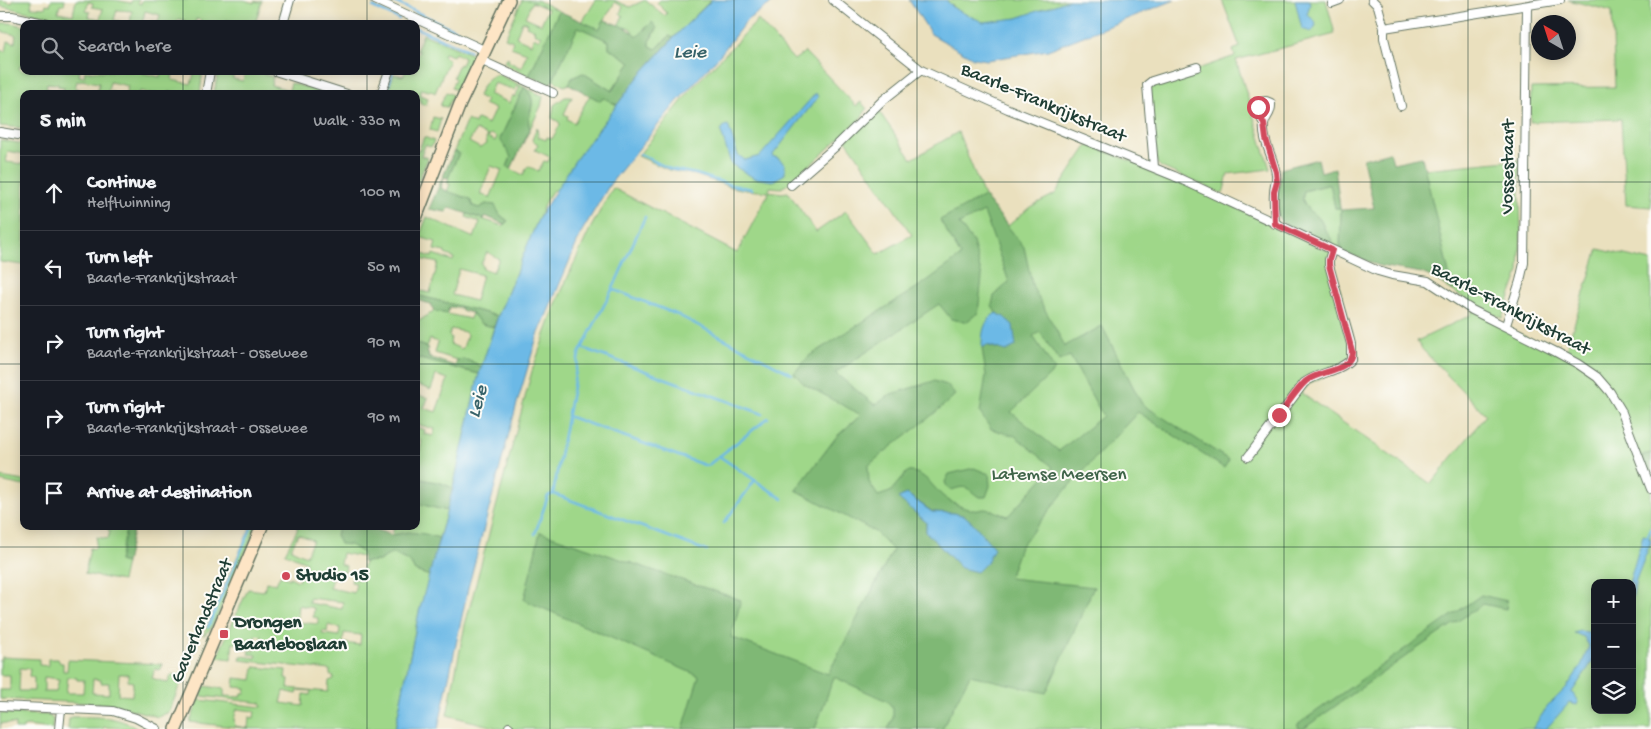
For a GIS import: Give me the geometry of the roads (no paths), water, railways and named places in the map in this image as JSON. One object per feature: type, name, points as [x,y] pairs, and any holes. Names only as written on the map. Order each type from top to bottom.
[{"type":"main road","points":[[420,208],[460,104],[509,0]]},
{"type":"main road","name":"Gaverlandstraat","points":[[176,729],[260,530]]},
{"type":"street","points":[[284,20],[290,0]]},
{"type":"street","points":[[375,0],[416,20]]},
{"type":"street","name":"Baarle-Frankrijkstraat","points":[[833,0],[921,70],[1008,109],[1154,167],[1378,271],[1428,281],[1472,310],[1506,325],[1578,364],[1604,385],[1616,400],[1651,489]]},
{"type":"street","points":[[1332,3],[1340,0]]},
{"type":"street","points":[[1372,0],[1378,6],[1401,106]]},
{"type":"street","points":[[1384,28],[1560,0]]},
{"type":"street","name":"Vossestaart","points":[[1506,325],[1524,263],[1527,6]]},
{"type":"street","points":[[405,20],[407,15]]},
{"type":"street","points":[[0,16],[12,16],[30,20]]},
{"type":"street","points":[[420,22],[553,93]]},
{"type":"street","name":"Baarle-Frankrijkstraat","points":[[1154,167],[1147,86],[1152,81],[1197,67]]},
{"type":"street","points":[[791,185],[836,147],[882,101],[921,70]]},
{"type":"street","points":[[207,90],[209,75]]},
{"type":"street","points":[[288,75],[334,90]]},
{"type":"street","points":[[382,90],[388,75]]},
{"type":"street","points":[[1264,124],[1266,139],[1276,172],[1277,182],[1274,192],[1275,224]]},
{"type":"street","points":[[0,132],[20,135]]},
{"type":"street","points":[[1248,457],[1304,383],[1314,376],[1344,365],[1351,359],[1351,344],[1329,265],[1332,250]]},
{"type":"street","points":[[0,706],[113,712],[136,718],[157,729]]},
{"type":"street","points":[[59,729],[61,709]]},
{"type":"water","name":"Leie","points":[[712,0],[776,0],[747,20],[720,55],[676,103],[610,184],[582,231],[536,340],[516,407],[468,588],[438,729],[395,729],[419,612],[453,488],[479,374],[498,316],[539,217],[576,159],[639,76],[682,29]]},
{"type":"water","points":[[909,0],[946,0],[955,9],[983,22],[1017,18],[1069,0],[1175,0],[1048,50],[987,60],[973,58],[931,34]]},
{"type":"water","points":[[1295,0],[1309,0],[1310,4],[1307,15],[1316,25],[1311,32],[1302,29]]},
{"type":"water","points":[[816,93],[818,97],[772,156],[785,164],[785,174],[773,181],[754,178],[731,164],[721,132],[724,126],[728,125],[738,155],[745,160],[760,156]]},
{"type":"water","points":[[996,313],[1013,325],[1016,346],[1006,351],[987,345],[982,348],[984,328],[988,320]]},
{"type":"water","points":[[907,494],[932,512],[954,513],[965,516],[994,548],[987,562],[977,572],[961,568],[926,532],[926,522],[898,498]]},
{"type":"water","points":[[1643,535],[1648,536],[1651,541],[1636,580],[1630,579]]},
{"type":"water","points":[[1580,631],[1591,632],[1591,664],[1572,692],[1578,702],[1577,705],[1569,703],[1546,729],[1532,729],[1548,706],[1567,687],[1581,666],[1589,646],[1584,637],[1574,633]]},
{"type":"waterway","points":[[390,0],[473,38]]},
{"type":"waterway","points":[[373,7],[399,19]]},
{"type":"waterway","points":[[420,30],[470,51]]},
{"type":"waterway","points":[[387,90],[392,75]]},
{"type":"waterway","points":[[640,154],[670,169],[752,189]]},
{"type":"waterway","points":[[535,534],[548,496],[553,494],[579,354],[614,286],[645,217]]},
{"type":"waterway","points":[[612,289],[678,315],[792,374]]},
{"type":"waterway","points":[[582,348],[763,414]]},
{"type":"waterway","points":[[567,416],[707,466],[768,418]]},
{"type":"waterway","points":[[719,456],[783,499]]},
{"type":"waterway","points":[[724,523],[755,480]]},
{"type":"waterway","points":[[554,494],[707,551]]},
{"type":"waterway","points":[[1647,537],[1651,529]]},
{"type":"waterway","points":[[208,627],[250,530]]},
{"type":"place","name":"Studio 15","points":[[286,576]]},
{"type":"place","name":"Drongen Baarleboslaan","points":[[224,634]]},
{"type":"park label","name":"Latemse Meersen","points":[[1059,475]]}]
